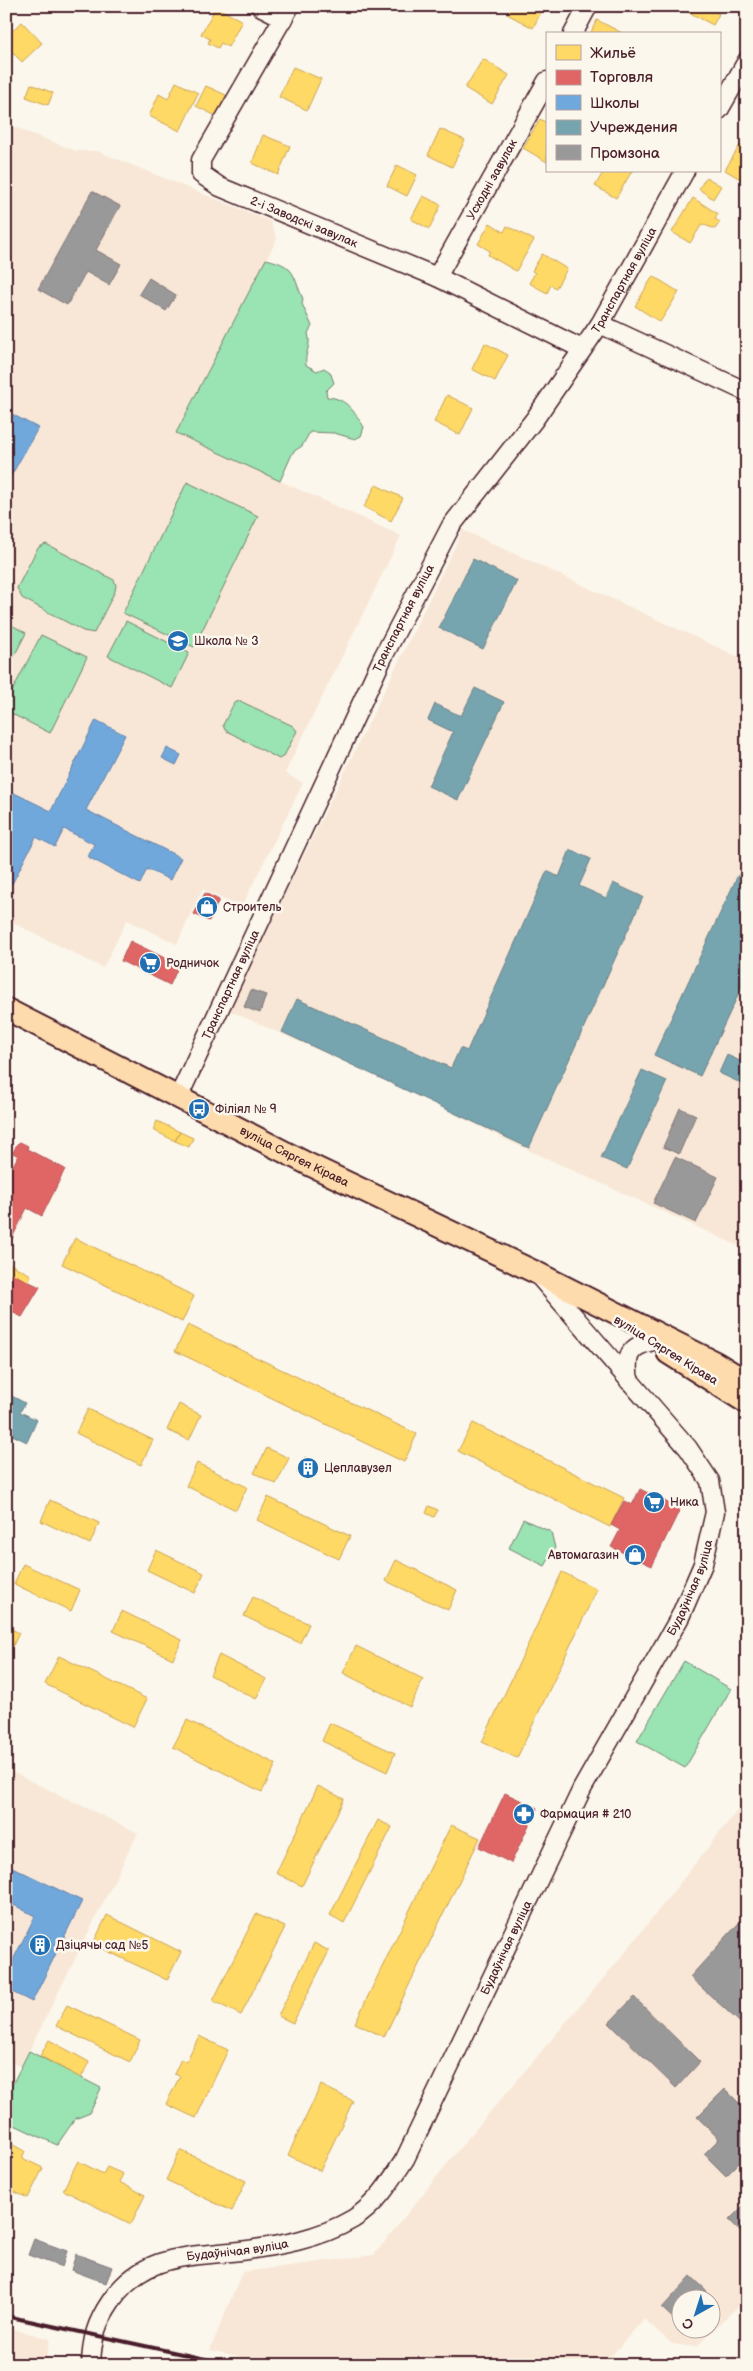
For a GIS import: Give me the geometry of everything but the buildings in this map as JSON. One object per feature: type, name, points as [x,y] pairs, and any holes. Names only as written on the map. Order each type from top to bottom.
[{"type":"main road","name":"вуліца Сяргея Кірава","points":[[6,1009],[308,1164],[535,1272],[716,1363],[747,1382]]},
{"type":"main road","name":"вуліца Сяргея Кірава","points":[[584,1298],[747,1403]]},
{"type":"street","points":[[260,6],[287,12]]},
{"type":"street","points":[[574,32],[588,6]]},
{"type":"street","name":"2-і Заводскі завулак","points":[[287,12],[200,160],[201,174],[220,187],[438,277],[582,350]]},
{"type":"street","points":[[720,108],[747,61]]},
{"type":"street","name":"Усходні завулак","points":[[438,277],[546,83]]},
{"type":"street","name":"Транспартная вуліца","points":[[178,1098],[383,657],[451,526],[534,420],[600,324],[684,172]]},
{"type":"street","points":[[600,324],[747,392]]},
{"type":"street","name":"Будаўнічая вуліца","points":[[91,2365],[92,2340],[100,2319],[117,2292],[141,2270],[177,2258],[284,2244],[333,2229],[354,2218],[372,2203],[388,2185],[405,2159],[582,1789],[680,1617],[703,1564],[715,1512],[710,1481],[688,1448],[535,1272]]},
{"type":"street","points":[[577,1320],[575,1308],[578,1302],[584,1298]]},
{"type":"street","points":[[629,1381],[626,1363],[630,1353],[639,1344],[650,1342]]},
{"type":"shaded area","name":"Школа № 3","points":[[6,124],[76,151],[97,151],[270,221],[277,239],[176,433],[401,536],[285,773],[303,783],[241,908],[202,889],[177,944],[127,920],[103,968],[6,919]]},
{"type":"shaded area","points":[[463,530],[747,661],[747,1250],[513,1143],[374,1075],[228,1010]]},
{"type":"shaded area","points":[[6,1769],[138,1833],[21,2067],[6,2060]]},
{"type":"shaded area","points":[[747,1798],[747,2298],[720,2324],[720,2288],[670,2288],[670,2338],[705,2338],[696,2347],[672,2344],[644,2319],[603,2365],[280,2365],[210,2350],[242,2272],[374,2255],[463,2144],[623,1955]]},
{"type":"shaded area","points":[[6,2327],[50,2339],[45,2365],[6,2365]]},
{"type":"green space","points":[[266,259],[283,265],[292,272],[303,299],[302,304],[312,326],[308,333],[309,342],[306,365],[317,371],[324,368],[330,372],[334,383],[326,391],[327,397],[345,403],[364,427],[361,436],[355,439],[334,433],[310,432],[302,446],[293,452],[280,481],[176,433]]},
{"type":"green space","points":[[187,482],[258,516],[194,647],[123,613]]},
{"type":"green space","points":[[46,544],[114,580],[116,585],[115,591],[94,633],[83,631],[22,598],[17,588],[36,551],[39,547]]},
{"type":"green space","points":[[126,621],[189,653],[172,688],[108,656]]},
{"type":"green space","points":[[6,622],[26,633],[6,672]]},
{"type":"green space","points":[[41,635],[87,657],[50,733],[6,711],[6,703]]},
{"type":"green space","points":[[240,701],[293,726],[297,731],[284,756],[279,759],[225,730],[223,725],[234,703]]},
{"type":"green space","points":[[523,1519],[551,1532],[555,1548],[545,1566],[509,1548]]},
{"type":"green space","points":[[684,1661],[731,1689],[685,1768],[637,1741]]},
{"type":"green space","points":[[29,2051],[101,2088],[90,2113],[75,2119],[57,2145],[6,2121],[6,2097]]},
{"type":"railway","points":[[6,2316],[233,2365]]},
{"type":"railway","points":[[732,2365],[747,2359]]},
{"type":"place","name":"Школа № 3","points":[[178,641]]},
{"type":"place","name":"Строитель","points":[[207,907]]},
{"type":"place","name":"Родничок","points":[[150,963]]},
{"type":"place","name":"Філіял № 9","points":[[199,1109]]},
{"type":"place","name":"Цеплавузел","points":[[308,1468]]},
{"type":"place","name":"Ника","points":[[654,1502]]},
{"type":"place","name":"Автомагазин","points":[[635,1555]]},
{"type":"place","name":"Фармация # 210","points":[[524,1814]]},
{"type":"place","name":"Дзіцячы сад №5","points":[[40,1945]]}]
